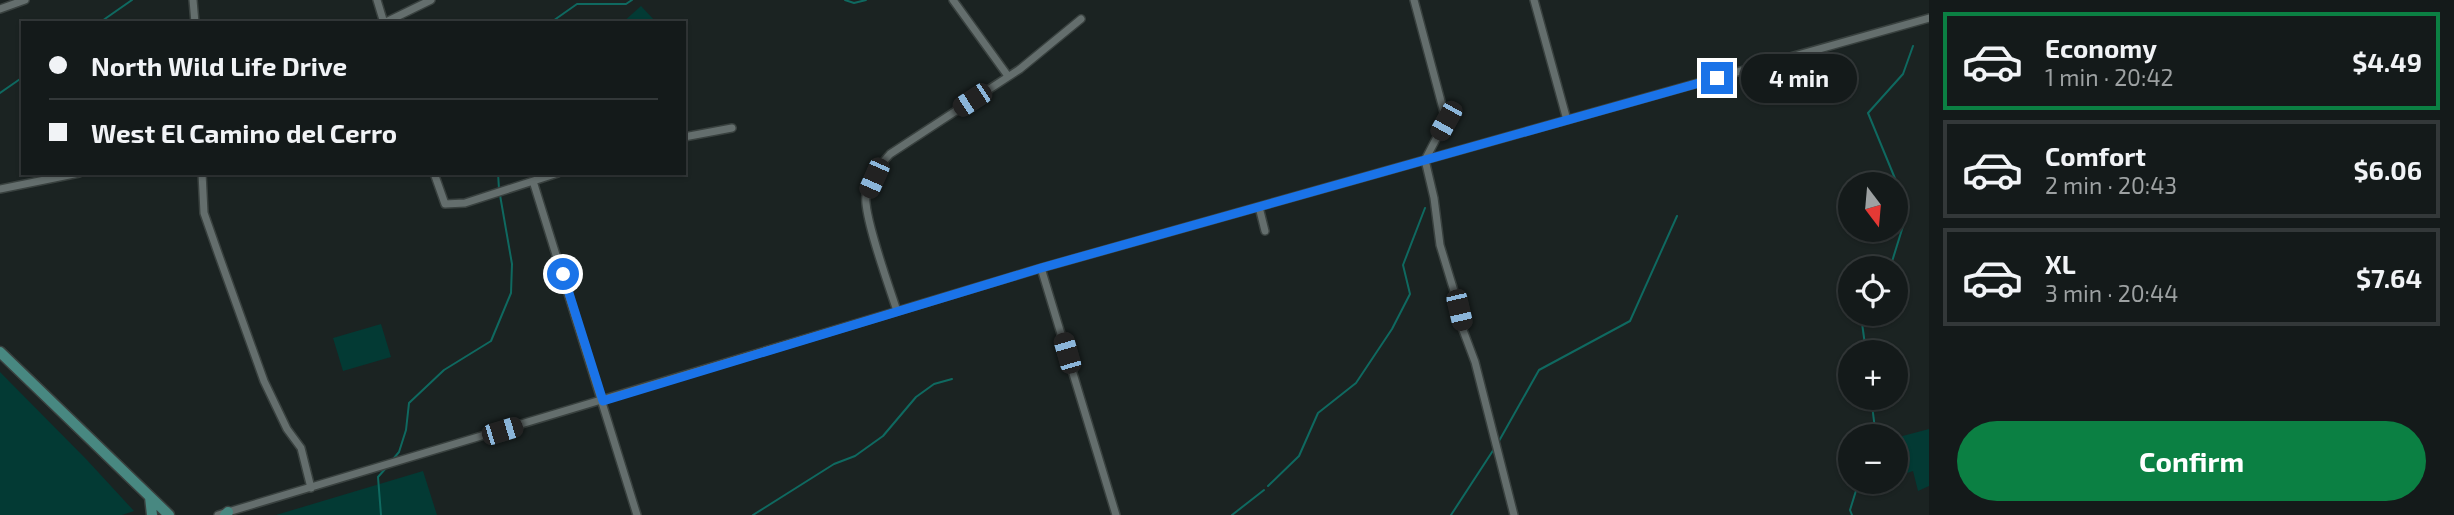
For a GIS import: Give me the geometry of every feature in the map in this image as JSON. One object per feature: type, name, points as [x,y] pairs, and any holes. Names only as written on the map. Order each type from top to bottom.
[{"type":"main road","points":[[0,352],[169,515]]},
{"type":"main road","points":[[150,497],[152,515]]},
{"type":"street","points":[[0,9],[25,0]]},
{"type":"street","points":[[193,0],[195,21]]},
{"type":"street","points":[[377,0],[383,21]]},
{"type":"street","points":[[388,21],[431,0]]},
{"type":"street","points":[[953,0],[1008,76]]},
{"type":"street","points":[[1414,0],[1446,121],[1425,160],[1434,198],[1440,245],[1463,330],[1475,362],[1514,515]]},
{"type":"street","points":[[1534,0],[1567,120]]},
{"type":"street","points":[[224,514],[1041,268],[1929,18]]},
{"type":"street","points":[[897,311],[867,207],[866,196],[874,178],[890,153],[1008,76],[1081,19]]},
{"type":"street","points":[[686,137],[732,128]]},
{"type":"street","points":[[0,189],[69,175]]},
{"type":"street","points":[[202,175],[204,213],[264,381],[287,429],[301,448],[311,488]]},
{"type":"street","points":[[435,175],[445,204],[465,203],[552,175]]},
{"type":"street","points":[[533,181],[637,515]]},
{"type":"street","points":[[1259,207],[1265,231]]},
{"type":"street","points":[[1041,268],[1116,515]]},
{"type":"green space","points":[[641,6],[655,21],[624,21]]},
{"type":"green space","points":[[381,324],[391,357],[343,371],[333,338]]},
{"type":"green space","points":[[0,372],[134,511],[122,515],[0,515]]},
{"type":"green space","points":[[1929,429],[1929,486],[1918,491],[1913,471],[1908,473],[1908,435]]},
{"type":"green space","points":[[423,471],[437,515],[276,515]]},
{"type":"waterway","points":[[102,21],[132,0]]},
{"type":"waterway","points":[[553,21],[577,4],[626,4],[632,0]]},
{"type":"waterway","points":[[845,0],[854,3],[866,0]]},
{"type":"waterway","points":[[1894,256],[1908,210],[1868,113],[1903,74],[1913,46]]},
{"type":"waterway","points":[[0,93],[21,78]]},
{"type":"waterway","points":[[498,175],[499,189]]},
{"type":"waterway","points":[[394,458],[399,452],[406,430],[409,403],[444,370],[491,341],[511,293],[512,264],[500,195]]},
{"type":"waterway","points":[[1268,486],[1299,456],[1318,413],[1356,383],[1392,329],[1410,294],[1403,265],[1425,208]]},
{"type":"waterway","points":[[1499,441],[1539,370],[1630,321],[1677,216]]},
{"type":"waterway","points":[[1862,326],[1864,340]]},
{"type":"waterway","points":[[753,515],[834,464],[855,456],[883,436],[916,397],[934,384],[952,379]]},
{"type":"waterway","points":[[1873,410],[1874,424]]},
{"type":"waterway","points":[[1451,515],[1494,449]]},
{"type":"waterway","points":[[381,515],[378,477],[386,468]]},
{"type":"waterway","points":[[1232,515],[1264,490]]},
{"type":"waterway","points":[[1852,515],[1850,510],[1855,494]]},
{"type":"route","points":[[563,274],[603,401],[1041,268],[1717,78]]}]
